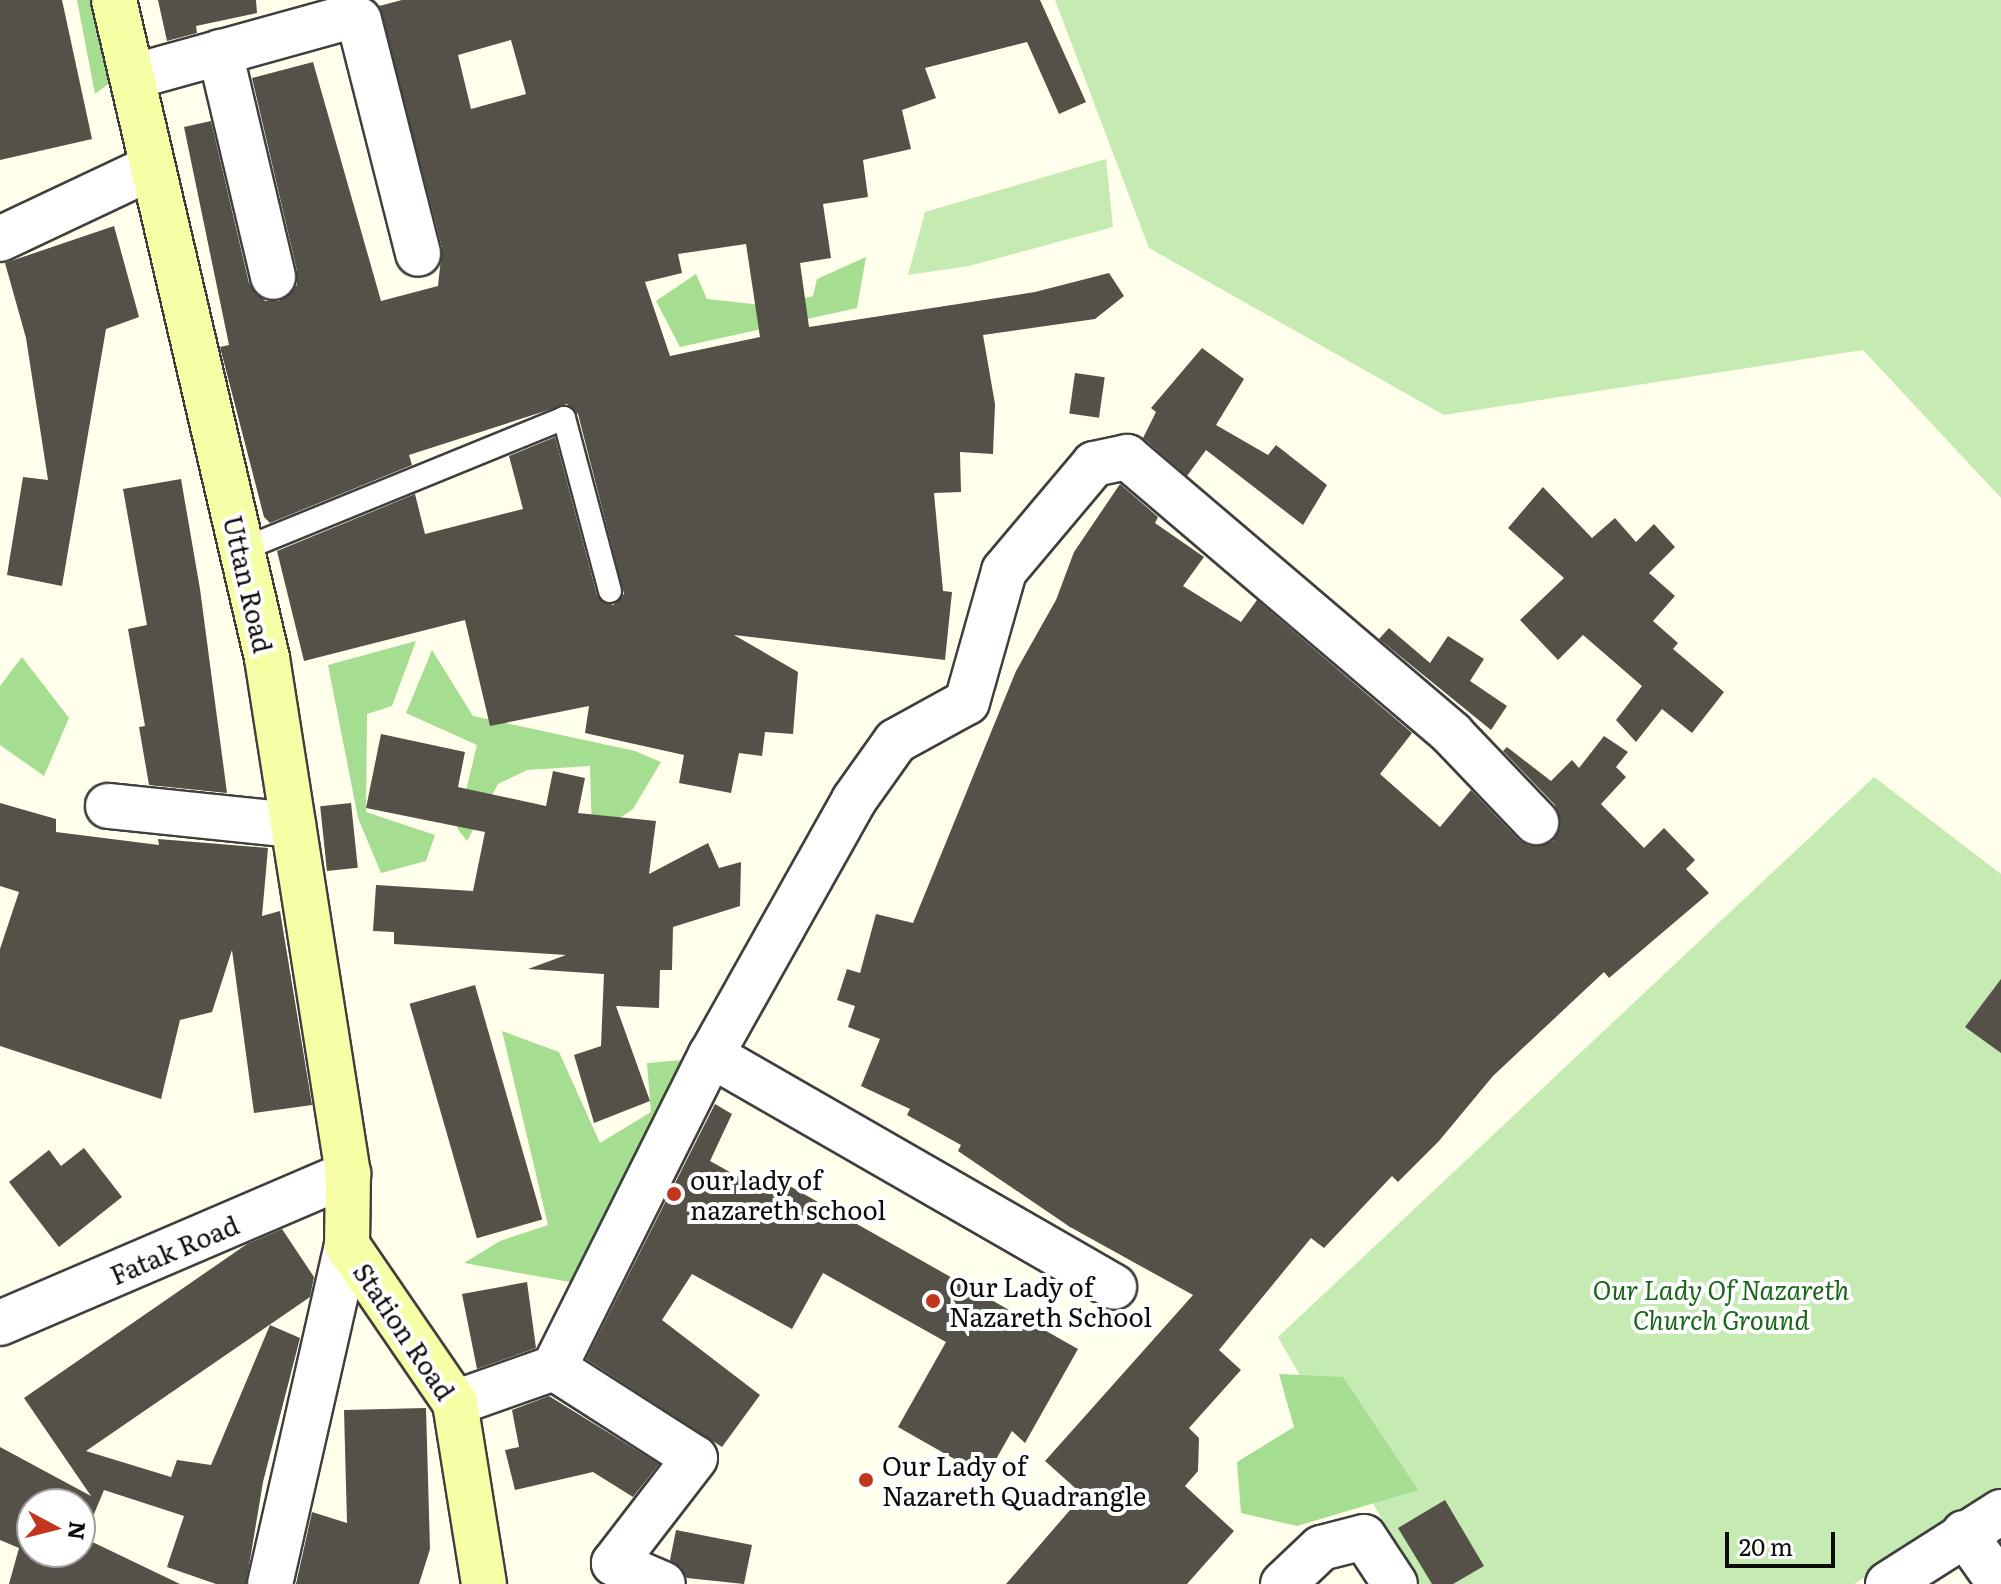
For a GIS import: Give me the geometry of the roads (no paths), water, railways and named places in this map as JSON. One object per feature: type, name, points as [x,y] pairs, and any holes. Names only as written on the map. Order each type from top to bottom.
[{"type":"street","name":"Uttan Road","points":[[114,0],[267,658],[348,1174]]},
{"type":"street","points":[[132,77],[220,52],[339,10],[359,20],[418,254]]},
{"type":"street","points":[[220,52],[273,277]]},
{"type":"street","points":[[0,239],[152,167]]},
{"type":"street","points":[[455,1403],[554,1368],[711,1055],[854,800],[896,741],[967,702],[1004,571],[1094,464],[1127,457],[1452,734],[1536,822]]},
{"type":"street","points":[[108,806],[293,825]]},
{"type":"street","points":[[711,1055],[1114,1287]]},
{"type":"street","name":"Station Road","points":[[348,1174],[347,1245],[455,1403],[484,1584]]},
{"type":"street","name":"Fatak Road","points":[[9,1312],[348,1174]]},
{"type":"street","points":[[270,1584],[347,1245]]},
{"type":"street","points":[[554,1368],[695,1458],[614,1563],[663,1584]]},
{"type":"street","points":[[1888,1584],[2001,1512]]},
{"type":"street","points":[[1964,1533],[2000,1584]]},
{"type":"street","points":[[1283,1584],[1321,1548],[1364,1537],[1395,1584]]},
{"type":"lane","points":[[241,550],[564,418],[610,591]]},
{"type":"place","name":"our lady of nazareth school","points":[[674,1194]]},
{"type":"place","name":"Our Lady of Nazareth School","points":[[933,1301]]},
{"type":"place","name":"Our Lady of Nazareth Quadrangle","points":[[866,1480]]},
{"type":"park label","name":"Our Lady Of Nazareth Church Ground","points":[[1721,1304]]}]
